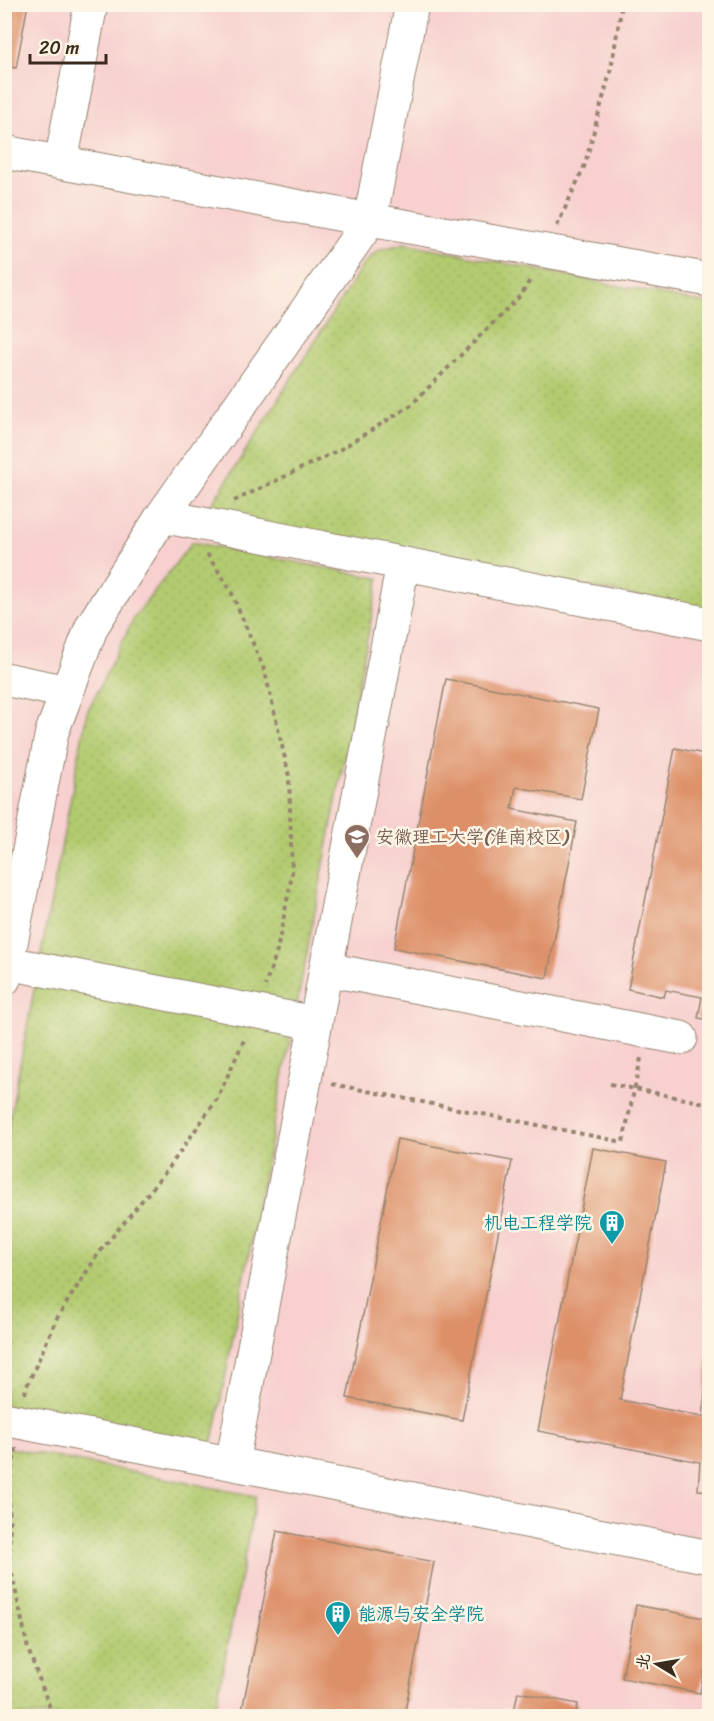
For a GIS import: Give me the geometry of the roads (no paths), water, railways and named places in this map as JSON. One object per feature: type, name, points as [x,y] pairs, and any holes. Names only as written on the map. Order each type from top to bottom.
[{"type":"lane","points":[[61,162],[91,4]]},
{"type":"lane","points":[[315,1023],[6,971],[52,732],[92,626],[174,518],[370,220],[412,4]]},
{"type":"lane","points":[[4,152],[710,280]]},
{"type":"lane","points":[[174,518],[710,624]]},
{"type":"lane","points":[[232,1463],[403,564]]},
{"type":"lane","points":[[4,679],[67,692]]},
{"type":"lane","points":[[326,969],[681,1038]]},
{"type":"lane","points":[[12,1420],[710,1557]]},
{"type":"place","name":"安徽理工大学(淮南校区)","points":[[357,860]]},
{"type":"place","name":"机电工程学院","points":[[612,1246]]},
{"type":"place","name":"能源与安全学院","points":[[338,1637]]}]
